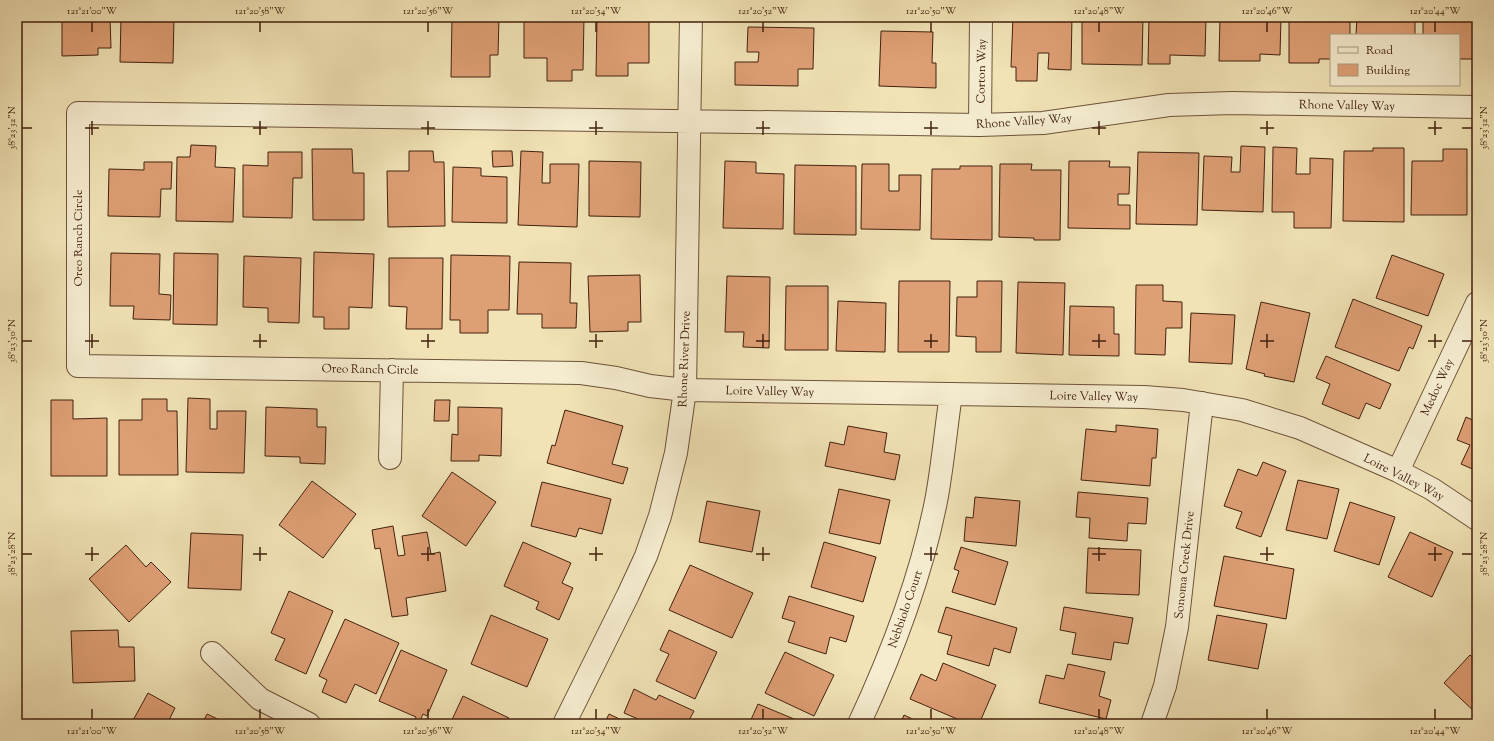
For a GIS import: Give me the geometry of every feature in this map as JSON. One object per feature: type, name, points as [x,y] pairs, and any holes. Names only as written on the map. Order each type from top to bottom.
[{"type":"street","name":"Rhone River Drive","points":[[564,724],[646,556],[660,516],[676,453],[685,390],[691,17]]},
{"type":"street","name":"Corton Way","points":[[980,125],[981,17]]},
{"type":"street","name":"Rhone Valley Way","points":[[690,121],[980,125],[1043,122],[1169,105],[1232,103],[1477,107]]},
{"type":"street","name":"Oreo Ranch Circle","points":[[685,390],[650,386],[616,378],[581,373],[78,366],[78,112],[690,121]]},
{"type":"street","name":"Medoc Way","points":[[1398,472],[1477,303]]},
{"type":"street","points":[[390,458],[392,370]]},
{"type":"street","name":"Loire Valley Way","points":[[685,390],[1144,397],[1202,403],[1242,410],[1300,428],[1432,489],[1477,519]]},
{"type":"street","name":"Nebbiolo Court","points":[[859,724],[875,690],[904,619],[919,571],[936,496],[951,394]]},
{"type":"street","name":"Sonoma Creek Drive","points":[[1152,724],[1165,686],[1177,627],[1202,403]]},
{"type":"street","points":[[212,653],[260,699],[309,724]]},
{"type":"building","points":[[62,17],[110,17],[111,48],[98,48],[98,55],[62,56]]},
{"type":"building","points":[[121,17],[174,17],[173,63],[120,62]]},
{"type":"building","points":[[452,17],[499,17],[498,55],[490,55],[490,77],[451,77]]},
{"type":"building","points":[[524,17],[584,17],[583,70],[572,70],[572,81],[547,81],[547,58],[524,58]]},
{"type":"building","points":[[597,17],[649,17],[649,63],[628,63],[628,76],[596,76]]},
{"type":"building","points":[[870,17],[930,17],[930,19],[870,19]]},
{"type":"building","points":[[1013,17],[1072,17],[1071,70],[1048,69],[1049,53],[1038,53],[1037,81],[1016,81],[1016,67],[1011,67]]},
{"type":"building","points":[[1082,17],[1143,17],[1142,65],[1082,64]]},
{"type":"building","points":[[1149,17],[1206,17],[1205,56],[1170,55],[1170,64],[1148,64]]},
{"type":"building","points":[[1220,17],[1281,17],[1280,55],[1260,54],[1260,61],[1219,61]]},
{"type":"building","points":[[1289,17],[1350,17],[1350,34],[1330,34],[1330,59],[1319,59],[1319,63],[1289,63]]},
{"type":"building","points":[[1357,17],[1415,17],[1415,34],[1356,34]]},
{"type":"building","points":[[1423,17],[1477,17],[1477,59],[1460,59],[1460,34],[1423,34]]},
{"type":"building","points":[[748,27],[814,28],[813,69],[798,69],[798,86],[735,85],[735,62],[758,62],[759,52],[747,52]]},
{"type":"building","points":[[881,31],[933,32],[932,63],[936,63],[936,88],[879,86]]},
{"type":"building","points":[[191,145],[216,146],[215,167],[235,168],[233,222],[176,221],[177,157],[190,157]]},
{"type":"building","points":[[1241,146],[1265,147],[1263,212],[1202,210],[1204,156],[1232,157],[1231,172],[1240,172]]},
{"type":"building","points":[[1273,147],[1297,148],[1296,174],[1310,174],[1310,158],[1333,159],[1331,228],[1294,228],[1294,212],[1272,212]]},
{"type":"building","points":[[1373,148],[1404,148],[1404,222],[1343,221],[1344,151],[1373,151]]},
{"type":"building","points":[[312,149],[352,149],[353,173],[364,173],[364,220],[313,220]]},
{"type":"building","points":[[1443,149],[1467,149],[1467,215],[1411,215],[1412,161],[1443,161]]},
{"type":"building","points":[[409,151],[433,151],[434,162],[444,162],[445,226],[388,227],[387,171],[409,171]]},
{"type":"building","points":[[492,151],[512,151],[513,166],[493,167]]},
{"type":"building","points":[[521,151],[543,152],[542,183],[550,183],[550,164],[579,164],[577,227],[518,225]]},
{"type":"building","points":[[268,152],[302,152],[302,178],[293,178],[292,218],[243,217],[243,165],[268,166]]},
{"type":"building","points":[[1138,152],[1199,153],[1197,225],[1136,224]]},
{"type":"building","points":[[589,161],[641,162],[640,217],[589,216]]},
{"type":"building","points":[[725,161],[756,162],[756,173],[784,174],[783,229],[723,228]]},
{"type":"building","points":[[1069,161],[1110,161],[1109,167],[1130,167],[1129,194],[1118,194],[1118,205],[1130,205],[1130,229],[1068,228]]},
{"type":"building","points":[[144,162],[172,162],[171,189],[161,189],[160,217],[108,216],[109,169],[144,170]]},
{"type":"building","points":[[862,164],[889,164],[889,191],[899,191],[899,175],[921,175],[920,230],[861,229]]},
{"type":"building","points":[[1000,164],[1032,164],[1031,170],[1061,170],[1060,240],[1034,240],[1034,238],[999,237]]},
{"type":"building","points":[[795,165],[856,166],[856,235],[794,234]]},
{"type":"building","points":[[960,166],[992,166],[992,240],[931,239],[932,169],[960,169]]},
{"type":"building","points":[[453,167],[481,168],[481,176],[507,177],[507,223],[452,222]]},
{"type":"building","points":[[314,252],[374,254],[372,308],[349,307],[349,329],[324,329],[324,317],[313,317]]},
{"type":"building","points":[[111,253],[160,254],[159,294],[171,295],[170,320],[133,319],[134,306],[110,306]]},
{"type":"building","points":[[174,253],[218,254],[217,325],[173,324]]},
{"type":"building","points":[[451,255],[510,256],[509,310],[488,310],[488,333],[460,333],[460,320],[450,320]]},
{"type":"building","points":[[1392,255],[1444,274],[1428,316],[1376,298]]},
{"type":"building","points":[[244,256],[301,258],[299,323],[268,322],[268,308],[243,307]]},
{"type":"building","points":[[389,258],[443,258],[442,329],[406,329],[407,307],[389,306]]},
{"type":"building","points":[[519,262],[571,263],[570,303],[577,303],[576,328],[542,328],[542,314],[517,314]]},
{"type":"building","points":[[640,275],[641,322],[628,322],[628,331],[590,332],[588,276]]},
{"type":"building","points":[[727,276],[770,277],[769,348],[743,347],[744,332],[725,332]]},
{"type":"building","points":[[899,281],[950,281],[949,352],[898,352]]},
{"type":"building","points":[[977,281],[1002,281],[1001,352],[976,352],[976,337],[956,336],[957,297],[977,297]]},
{"type":"building","points":[[1018,282],[1065,283],[1063,355],[1016,353]]},
{"type":"building","points":[[1136,285],[1163,285],[1163,301],[1182,302],[1182,328],[1166,328],[1165,355],[1135,354]]},
{"type":"building","points":[[786,286],[828,286],[828,350],[785,350]]},
{"type":"building","points":[[1353,299],[1422,326],[1413,349],[1409,347],[1399,371],[1335,347]]},
{"type":"building","points":[[838,301],[886,303],[885,352],[836,351]]},
{"type":"building","points":[[1261,302],[1310,313],[1294,382],[1264,376],[1265,374],[1246,369]]},
{"type":"building","points":[[1070,306],[1114,307],[1114,334],[1119,334],[1119,356],[1069,355]]},
{"type":"building","points":[[1191,313],[1235,315],[1232,364],[1189,362]]},
{"type":"building","points":[[1326,356],[1391,384],[1380,409],[1366,403],[1359,419],[1322,404],[1330,384],[1316,378]]},
{"type":"building","points":[[188,398],[210,399],[210,429],[217,429],[217,411],[246,411],[244,473],[186,472]]},
{"type":"building","points":[[142,399],[167,399],[167,411],[177,411],[178,475],[119,475],[119,420],[142,420]]},
{"type":"building","points":[[51,400],[73,400],[73,419],[107,418],[107,476],[51,476]]},
{"type":"building","points":[[435,400],[450,400],[449,421],[434,421]]},
{"type":"building","points":[[266,407],[317,409],[317,427],[326,427],[325,464],[300,463],[300,457],[265,456]]},
{"type":"building","points":[[458,407],[502,408],[501,456],[479,455],[479,461],[451,461],[452,434],[458,435]]},
{"type":"building","points":[[565,410],[623,426],[612,464],[628,468],[623,484],[547,463],[552,445],[555,446]]},
{"type":"building","points":[[1466,417],[1477,422],[1477,471],[1461,464],[1470,445],[1457,440]]},
{"type":"building","points":[[1116,425],[1158,429],[1156,458],[1152,458],[1150,486],[1081,480],[1086,429],[1116,432]]},
{"type":"building","points":[[848,426],[887,433],[884,452],[900,455],[895,480],[825,466],[830,442],[844,445]]},
{"type":"building","points":[[1263,462],[1286,471],[1261,537],[1236,528],[1242,512],[1224,506],[1238,469],[1257,476]]},
{"type":"building","points":[[452,472],[496,502],[466,546],[422,516]]},
{"type":"building","points":[[1298,480],[1339,489],[1327,539],[1286,530]]},
{"type":"building","points":[[312,481],[356,514],[323,558],[279,525]]},
{"type":"building","points":[[542,482],[611,499],[602,534],[579,528],[576,537],[531,526]]},
{"type":"building","points":[[839,489],[890,500],[880,544],[829,533]]},
{"type":"building","points":[[1078,492],[1148,498],[1146,524],[1128,523],[1127,541],[1089,538],[1090,518],[1076,517]]},
{"type":"building","points":[[975,497],[1020,501],[1016,546],[964,541],[966,517],[973,518]]},
{"type":"building","points":[[707,501],[760,511],[752,552],[699,542]]},
{"type":"building","points":[[1350,502],[1395,517],[1379,565],[1334,551]]},
{"type":"building","points":[[393,526],[398,556],[405,555],[402,536],[427,532],[431,554],[440,552],[446,591],[406,598],[408,615],[392,617],[380,548],[375,549],[372,530]]},
{"type":"building","points":[[1410,532],[1453,552],[1432,597],[1388,577]]},
{"type":"building","points":[[191,533],[243,535],[241,590],[188,588]]},
{"type":"building","points":[[523,542],[571,563],[562,583],[573,588],[559,620],[536,609],[539,602],[504,586]]},
{"type":"building","points":[[824,542],[876,557],[863,602],[811,587]]},
{"type":"building","points":[[126,545],[146,567],[151,562],[171,582],[129,622],[89,579]]},
{"type":"building","points":[[961,547],[1008,562],[995,605],[952,592],[959,571],[954,569]]},
{"type":"building","points":[[1088,548],[1141,550],[1139,595],[1086,593]]},
{"type":"building","points":[[1224,556],[1294,569],[1286,619],[1214,606]]},
{"type":"building","points":[[690,565],[753,593],[732,638],[669,610]]},
{"type":"building","points":[[289,591],[333,611],[306,674],[275,660],[285,639],[271,633]]},
{"type":"building","points":[[789,596],[854,616],[846,642],[830,637],[826,654],[788,642],[795,622],[782,618]]},
{"type":"building","points":[[946,607],[1017,628],[1010,653],[994,648],[989,666],[947,654],[952,636],[938,632]]},
{"type":"building","points":[[1064,607],[1133,618],[1128,644],[1114,642],[1111,660],[1072,654],[1076,633],[1060,630]]},
{"type":"building","points":[[491,615],[548,639],[527,687],[471,664]]},
{"type":"building","points":[[1217,615],[1267,624],[1258,669],[1208,660]]},
{"type":"building","points":[[345,619],[399,643],[376,694],[355,684],[346,703],[322,692],[327,680],[319,676]]},
{"type":"building","points":[[118,630],[119,647],[134,647],[135,681],[73,683],[71,631]]},
{"type":"building","points":[[669,630],[717,652],[695,699],[656,681],[669,654],[660,650]]},
{"type":"building","points":[[401,650],[447,670],[427,716],[423,714],[419,723],[420,724],[413,724],[416,717],[379,701]]},
{"type":"building","points":[[785,652],[834,675],[814,716],[765,693]]},
{"type":"building","points":[[1470,655],[1477,661],[1477,714],[1444,683]]},
{"type":"building","points":[[943,663],[996,685],[979,724],[969,724],[910,699],[921,674],[936,681]]},
{"type":"building","points":[[1068,664],[1105,672],[1099,696],[1111,700],[1106,719],[1039,703],[1046,675],[1064,679]]},
{"type":"building","points":[[634,689],[656,700],[659,695],[694,711],[687,724],[636,724],[638,719],[624,713]]},
{"type":"building","points":[[148,693],[175,708],[169,720],[176,724],[131,724]]},
{"type":"building","points":[[463,696],[509,718],[506,724],[450,724]]},
{"type":"building","points":[[758,704],[806,724],[749,724]]},
{"type":"building","points":[[207,714],[228,724],[202,724]]},
{"type":"building","points":[[609,714],[630,724],[604,724]]},
{"type":"building","points":[[904,715],[923,724],[900,724]]}]
